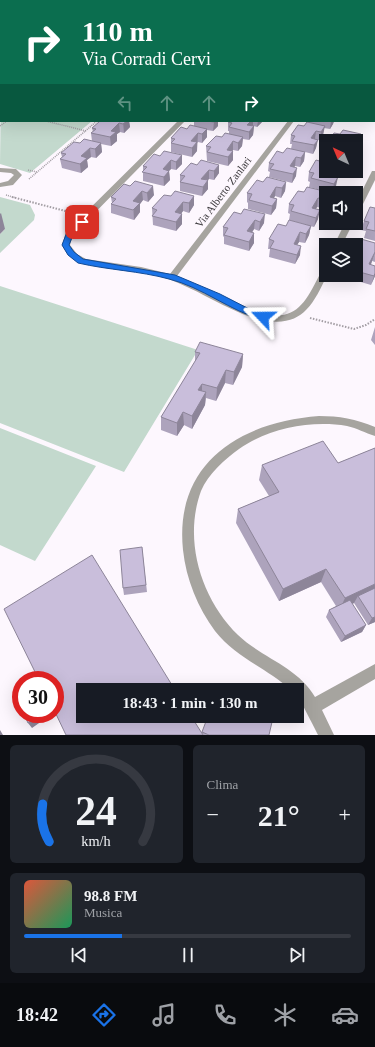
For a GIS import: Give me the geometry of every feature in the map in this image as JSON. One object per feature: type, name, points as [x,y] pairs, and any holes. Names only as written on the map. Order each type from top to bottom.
[{"type":"street","points":[[181,122],[66,238],[66,245],[68,249],[75,257],[86,262],[108,264],[172,277],[218,296],[252,314],[263,317],[282,319],[294,315],[304,309],[319,281]]},
{"type":"street","name":"Via Alberto Zanlari","points":[[172,277],[290,122]]},
{"type":"street","points":[[0,170],[13,171],[18,175],[16,180],[11,183],[0,185]]},
{"type":"street","points":[[363,196],[375,173]]},
{"type":"street","points":[[326,735],[302,690],[233,641],[213,618],[202,597],[192,566],[187,539],[190,514],[196,487],[209,469],[222,455],[238,443],[255,434],[282,425],[328,420],[346,422],[375,432]]},
{"type":"street","points":[[312,707],[375,671]]},
{"type":"path","points":[[51,122],[86,131]]},
{"type":"path","points":[[26,182],[96,122]]},
{"type":"path","points":[[9,196],[15,191]]},
{"type":"path","points":[[5,195],[87,217]]},
{"type":"green space","points":[[1,122],[91,122],[30,173],[0,164]]},
{"type":"green space","points":[[0,197],[30,205],[35,215],[34,220],[0,253],[0,234],[5,229],[0,228]]},
{"type":"green space","points":[[0,286],[198,350],[124,472],[0,423]]},
{"type":"green space","points":[[0,428],[96,466],[35,561],[0,545]]},
{"type":"building","points":[[99,122],[126,122],[123,124],[119,123],[111,131],[116,132],[110,137],[91,133],[96,129],[92,128]]},
{"type":"building","points":[[228,122],[250,122],[247,125],[254,126],[249,132],[229,127],[232,123]]},
{"type":"building","points":[[307,122],[325,126],[321,132],[316,131],[311,138],[318,140],[314,145],[292,141],[295,136],[291,135],[298,125],[304,126]]},
{"type":"building","points":[[190,125],[207,129],[202,134],[198,133],[191,141],[197,142],[192,148],[171,143],[175,139],[171,138],[181,127],[187,129]]},
{"type":"building","points":[[343,130],[361,134],[340,134]]},
{"type":"building","points":[[225,133],[243,137],[238,143],[233,141],[227,150],[233,151],[228,157],[207,152],[211,147],[206,146],[216,136],[222,137]]},
{"type":"building","points":[[84,139],[101,143],[95,149],[90,148],[81,156],[87,158],[80,164],[60,159],[66,154],[61,153],[74,142],[80,143]]},
{"type":"building","points":[[287,148],[305,152],[301,158],[296,157],[290,166],[297,168],[293,174],[270,169],[274,164],[269,163],[277,151],[283,153]]},
{"type":"building","points":[[164,151],[182,155],[176,162],[171,160],[163,169],[169,171],[164,177],[142,172],[147,167],[143,166],[154,154],[160,156]]},
{"type":"building","points":[[201,160],[219,165],[214,171],[209,170],[201,179],[208,180],[203,187],[180,182],[185,176],[180,175],[191,163],[197,165]]},
{"type":"building","points":[[316,160],[319,161],[319,178],[337,178],[334,184],[311,178],[314,173],[309,172]]},
{"type":"building","points":[[267,177],[286,182],[282,188],[276,187],[270,197],[277,199],[272,206],[249,200],[252,194],[247,193],[257,180],[263,182]]},
{"type":"building","points":[[135,181],[153,186],[147,193],[142,191],[133,201],[140,203],[133,210],[111,204],[116,199],[111,197],[124,184],[130,186]]},
{"type":"building","points":[[307,187],[319,190],[319,198],[312,208],[319,210],[316,218],[291,211],[294,205],[289,204],[298,191],[304,192]]},
{"type":"building","points":[[175,191],[194,196],[189,203],[183,202],[175,212],[182,214],[176,222],[152,216],[157,210],[152,208],[164,195],[171,196]]},
{"type":"building","points":[[370,207],[375,208],[375,231],[366,229],[369,222],[364,221]]},
{"type":"building","points":[[244,209],[265,214],[260,222],[255,220],[247,231],[254,233],[249,242],[224,235],[228,228],[223,227],[234,212],[241,214]]},
{"type":"building","points":[[289,220],[311,226],[306,234],[300,232],[294,244],[301,246],[297,255],[270,248],[274,241],[269,239],[278,224],[286,226]]},
{"type":"building","points":[[363,240],[375,243],[375,252],[369,264],[375,266],[374,276],[363,273]]},
{"type":"building","points":[[200,342],[243,354],[234,372],[226,370],[217,388],[202,384],[198,390],[206,392],[192,416],[183,412],[177,423],[161,417],[200,353],[195,352]]},
{"type":"building","points":[[323,441],[338,463],[375,448],[375,584],[345,598],[326,569],[283,589],[238,509],[279,492],[262,465]]},
{"type":"building","points":[[142,547],[146,585],[123,588],[120,550]]},
{"type":"building","points":[[92,555],[171,683],[76,683],[76,723],[195,723],[203,735],[66,735],[60,723],[64,723],[64,671],[35,671],[4,609]]},
{"type":"building","points":[[375,588],[375,617],[372,618],[358,596]]},
{"type":"building","points":[[350,600],[366,625],[345,636],[329,610]]},
{"type":"building","points":[[205,723],[272,723],[269,735],[209,735],[202,732]]},
{"type":"route","points":[[82,222],[66,238],[66,245],[71,254],[81,261],[108,264],[172,277],[188,282],[252,314],[263,317]]}]
